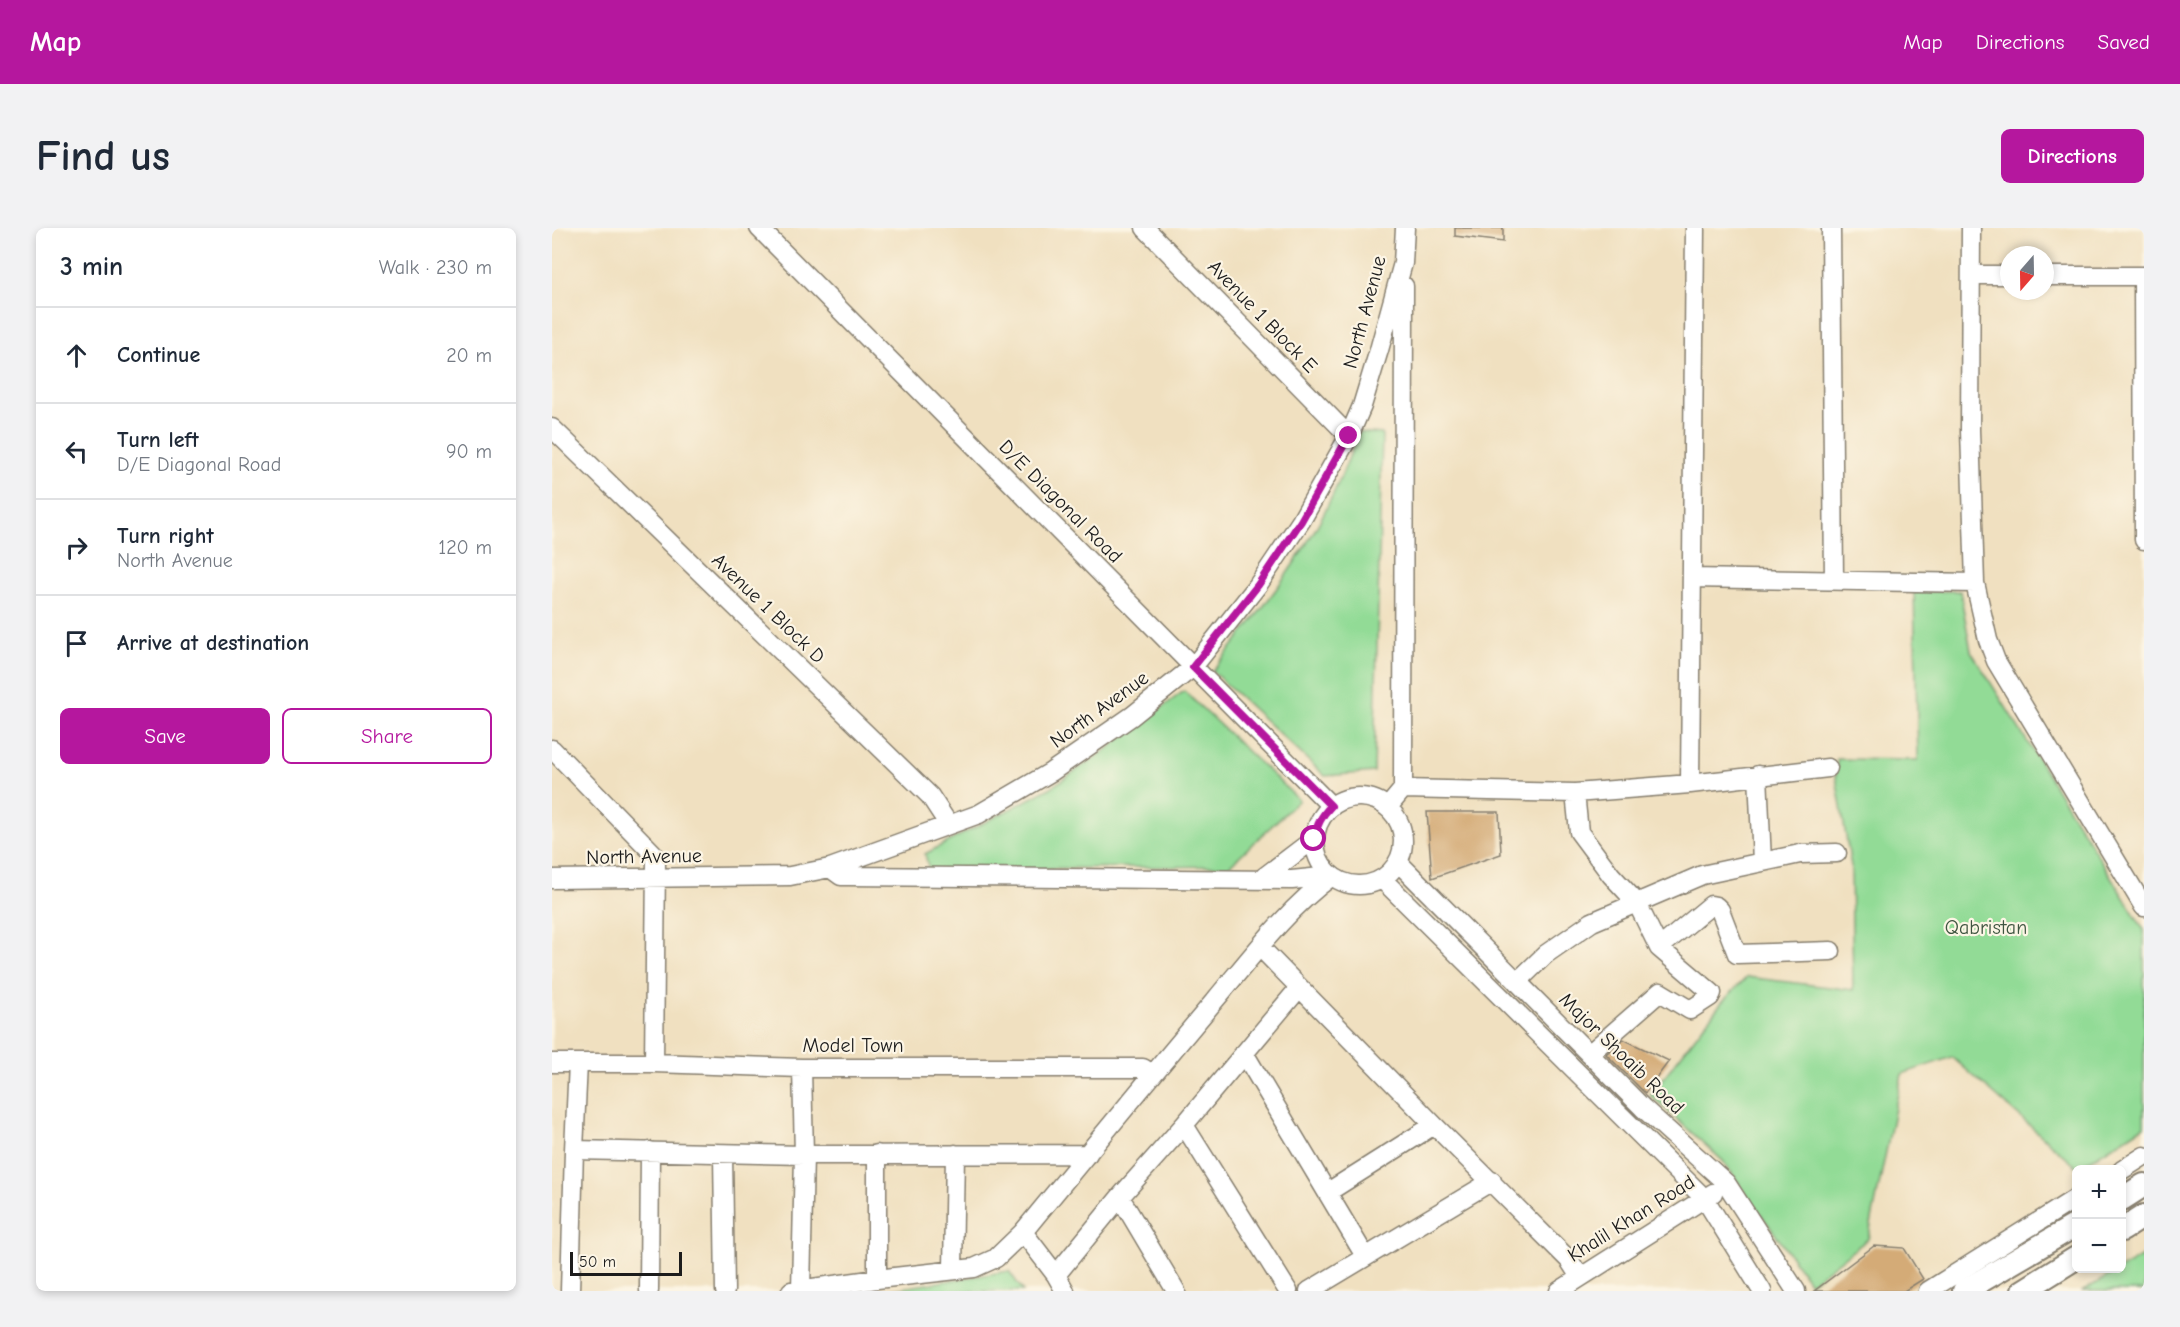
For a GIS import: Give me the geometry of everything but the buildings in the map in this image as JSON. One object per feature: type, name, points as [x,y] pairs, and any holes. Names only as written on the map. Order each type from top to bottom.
[{"type":"main road","points":[[2126,1195],[2144,1185]]},
{"type":"main road","points":[[2126,1227],[2144,1216]]},
{"type":"main road","points":[[1964,1291],[2072,1227]]},
{"type":"main road","points":[[2030,1286],[2072,1260]]},
{"type":"street","name":"D/E Diagonal Road","points":[[759,228],[1331,806]]},
{"type":"street","name":"Avenue 1 Block E","points":[[1145,228],[1349,436]]},
{"type":"street","name":"North Avenue","points":[[552,879],[790,876],[830,868],[979,814],[1051,772],[1132,716],[1193,667],[1258,585],[1301,521],[1349,436],[1362,406],[1376,362],[1403,263],[1405,228]]},
{"type":"street","points":[[1690,784],[1695,228]]},
{"type":"street","points":[[1831,228],[1834,581]]},
{"type":"street","points":[[1971,228],[1970,430],[1975,583],[1988,640],[1995,662],[2144,907]]},
{"type":"street","points":[[1388,807],[1403,789],[1403,263]]},
{"type":"street","points":[[1971,275],[2000,275]]},
{"type":"street","points":[[2054,276],[2143,276],[2144,540]]},
{"type":"street","name":"Avenue 1 Block D","points":[[552,428],[930,796],[949,825]]},
{"type":"street","points":[[1692,578],[1975,583]]},
{"type":"street","points":[[552,749],[653,853],[657,868],[654,1062]]},
{"type":"street","points":[[1403,789],[1575,793],[1690,784],[1828,768]]},
{"type":"street","points":[[1758,776],[1762,862]]},
{"type":"street","points":[[1575,793],[1579,832],[1611,875],[1637,903],[1659,948],[1712,993],[1710,997],[1690,1010],[1660,992],[1589,1054]]},
{"type":"street","points":[[1366,797],[1378,800],[1388,807],[1396,816],[1403,839],[1402,851],[1391,872],[1370,884],[1356,885],[1332,876],[1322,866],[1316,853],[1314,839],[1322,815],[1331,806],[1347,798],[1366,797]]},
{"type":"street","points":[[1260,880],[1314,839]]},
{"type":"street","points":[[1517,982],[1546,954],[1592,922],[1702,875],[1800,854],[1837,853]]},
{"type":"street","name":"Major Shoaib Road","points":[[1398,862],[1643,1108],[1726,1183],[1796,1291]]},
{"type":"street","points":[[830,868],[841,876],[1292,880],[1332,876]]},
{"type":"street","points":[[802,1068],[804,1155],[796,1290],[877,1278],[974,1268],[986,1264],[1008,1248],[1023,1232],[1152,1074],[1260,947],[1309,893],[1332,876]]},
{"type":"street","points":[[1382,879],[1705,1199],[1762,1291]]},
{"type":"street","points":[[1659,948],[1711,905],[1720,910],[1737,954],[1831,951]]},
{"type":"street","points":[[1260,947],[1569,1260],[1580,1277]]},
{"type":"street","points":[[1056,1275],[1299,988]]},
{"type":"street","points":[[1244,1053],[1365,1256]]},
{"type":"street","name":"Model Town","points":[[552,1063],[654,1062],[802,1068],[1143,1068],[1152,1074]]},
{"type":"street","points":[[570,1291],[578,1063]]},
{"type":"street","points":[[1184,1125],[1287,1291]]},
{"type":"street","points":[[1328,1192],[1434,1125]]},
{"type":"street","points":[[574,1149],[804,1155],[1088,1154]]},
{"type":"street","points":[[649,1291],[650,1152]]},
{"type":"street","points":[[723,1154],[725,1291]]},
{"type":"street","points":[[877,1154],[877,1278]]},
{"type":"street","points":[[953,1269],[955,1154]]},
{"type":"street","points":[[2126,1167],[2144,1156]]},
{"type":"street","points":[[1309,1291],[1492,1181]]},
{"type":"street","name":"Khalil Khan Road","points":[[1559,1291],[1705,1199],[1726,1183]]},
{"type":"street","points":[[1120,1197],[1176,1291]]},
{"type":"street","points":[[1928,1291],[2072,1201]]},
{"type":"street","points":[[1023,1232],[1056,1275],[1065,1291]]},
{"type":"street","points":[[2016,1291],[2030,1286]]},
{"type":"green space","points":[[1359,432],[1382,434],[1374,772],[1325,776],[1212,671],[1266,604],[1302,551],[1332,496]]},
{"type":"green space","name":"Qabristan","points":[[1960,591],[1971,651],[2144,930],[2144,1126],[2083,1165],[2075,1165],[1952,1057],[1902,1074],[1868,1239],[1810,1283],[1723,1161],[1650,1095],[1722,1002],[1747,977],[1853,990],[1851,866],[1836,777],[1837,759],[1918,760],[1914,592]]},
{"type":"green space","points":[[1184,691],[1299,800],[1229,866],[929,870],[925,854],[1050,788],[1106,750]]},
{"type":"green space","points":[[2144,1255],[2144,1291],[2083,1291],[2114,1273],[2126,1273],[2126,1266]]},
{"type":"green space","points":[[1009,1271],[1023,1291],[883,1291]]},
{"type":"route","points":[[1314,839],[1322,815],[1331,806],[1193,667],[1258,585],[1301,521],[1349,436]]}]
